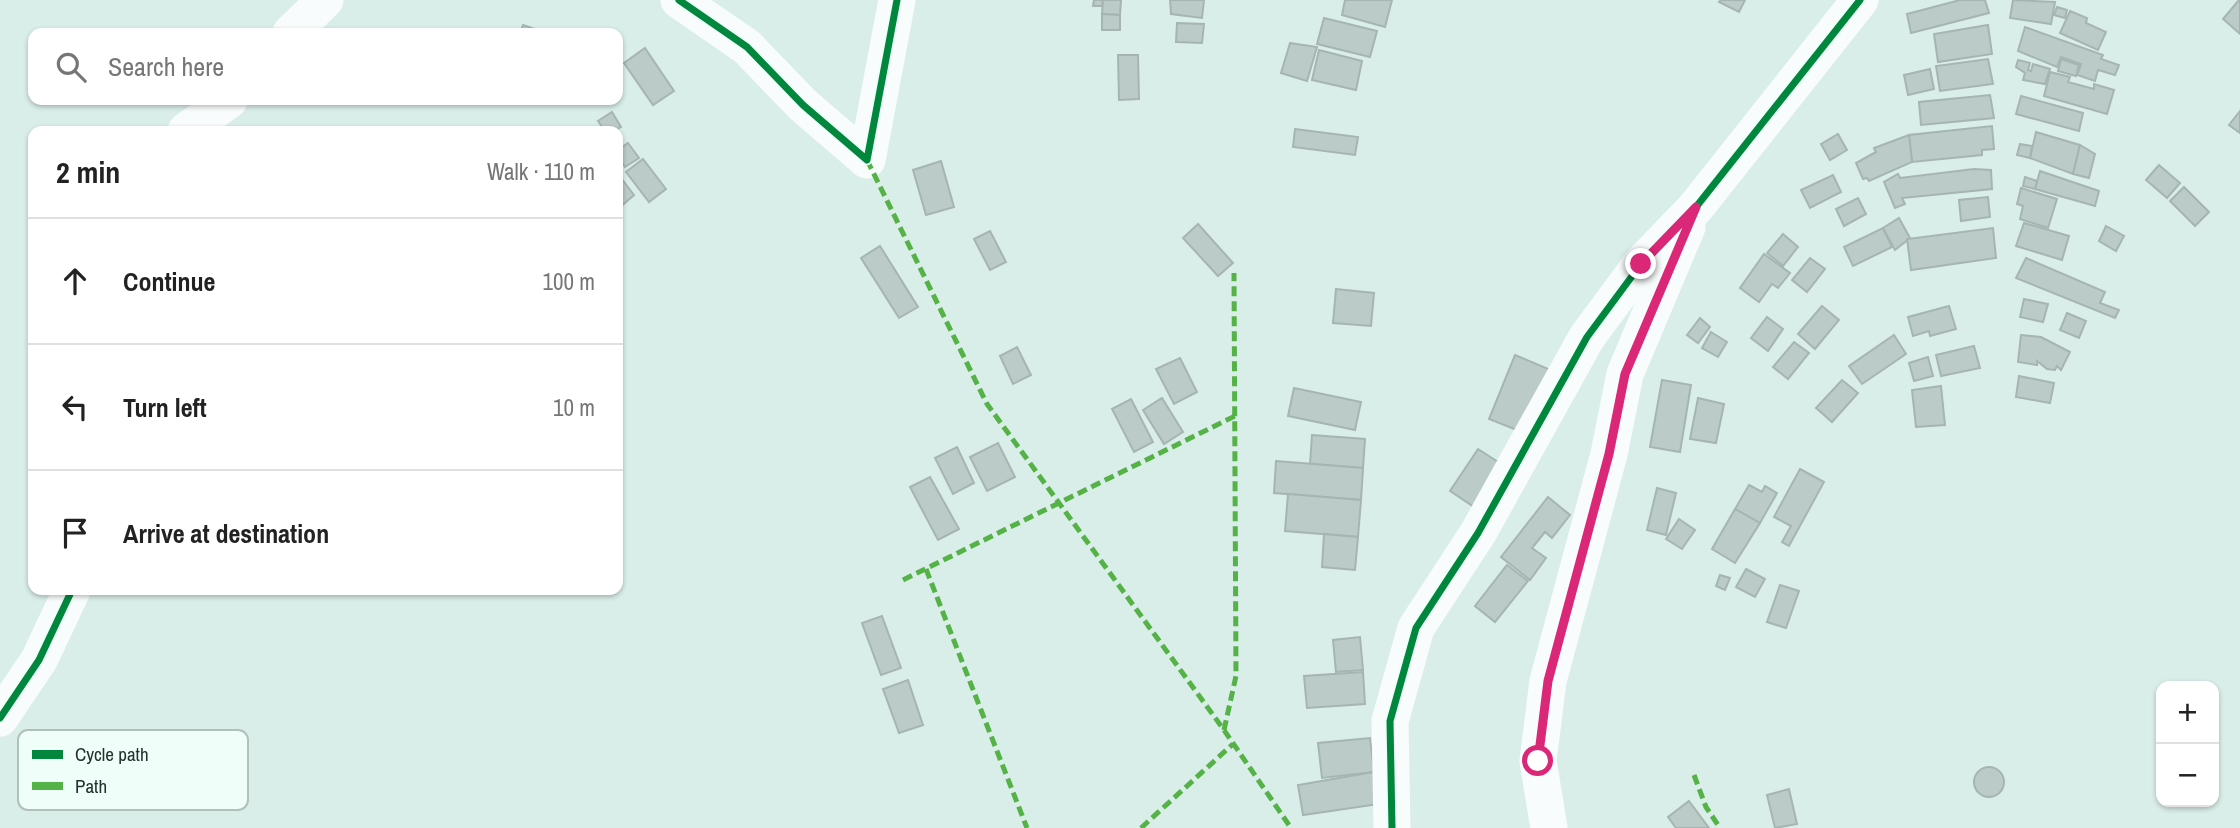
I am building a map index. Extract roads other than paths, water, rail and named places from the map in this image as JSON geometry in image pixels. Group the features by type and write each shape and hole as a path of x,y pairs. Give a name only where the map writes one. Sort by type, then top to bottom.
{"street":[{"path":"295,28 325,0"},
{"path":"679,0 747,47 803,105 867,160 897,0"},
{"path":"1392,828 1390,721 1416,628 1478,533 1587,337 1641,264 1696,207 1860,0"},
{"path":"193,126 222,105"},
{"path":"1549,828 1538,761 1548,681 1609,454 1625,374 1696,207"},
{"path":"0,718 39,660 70,595"}]}
